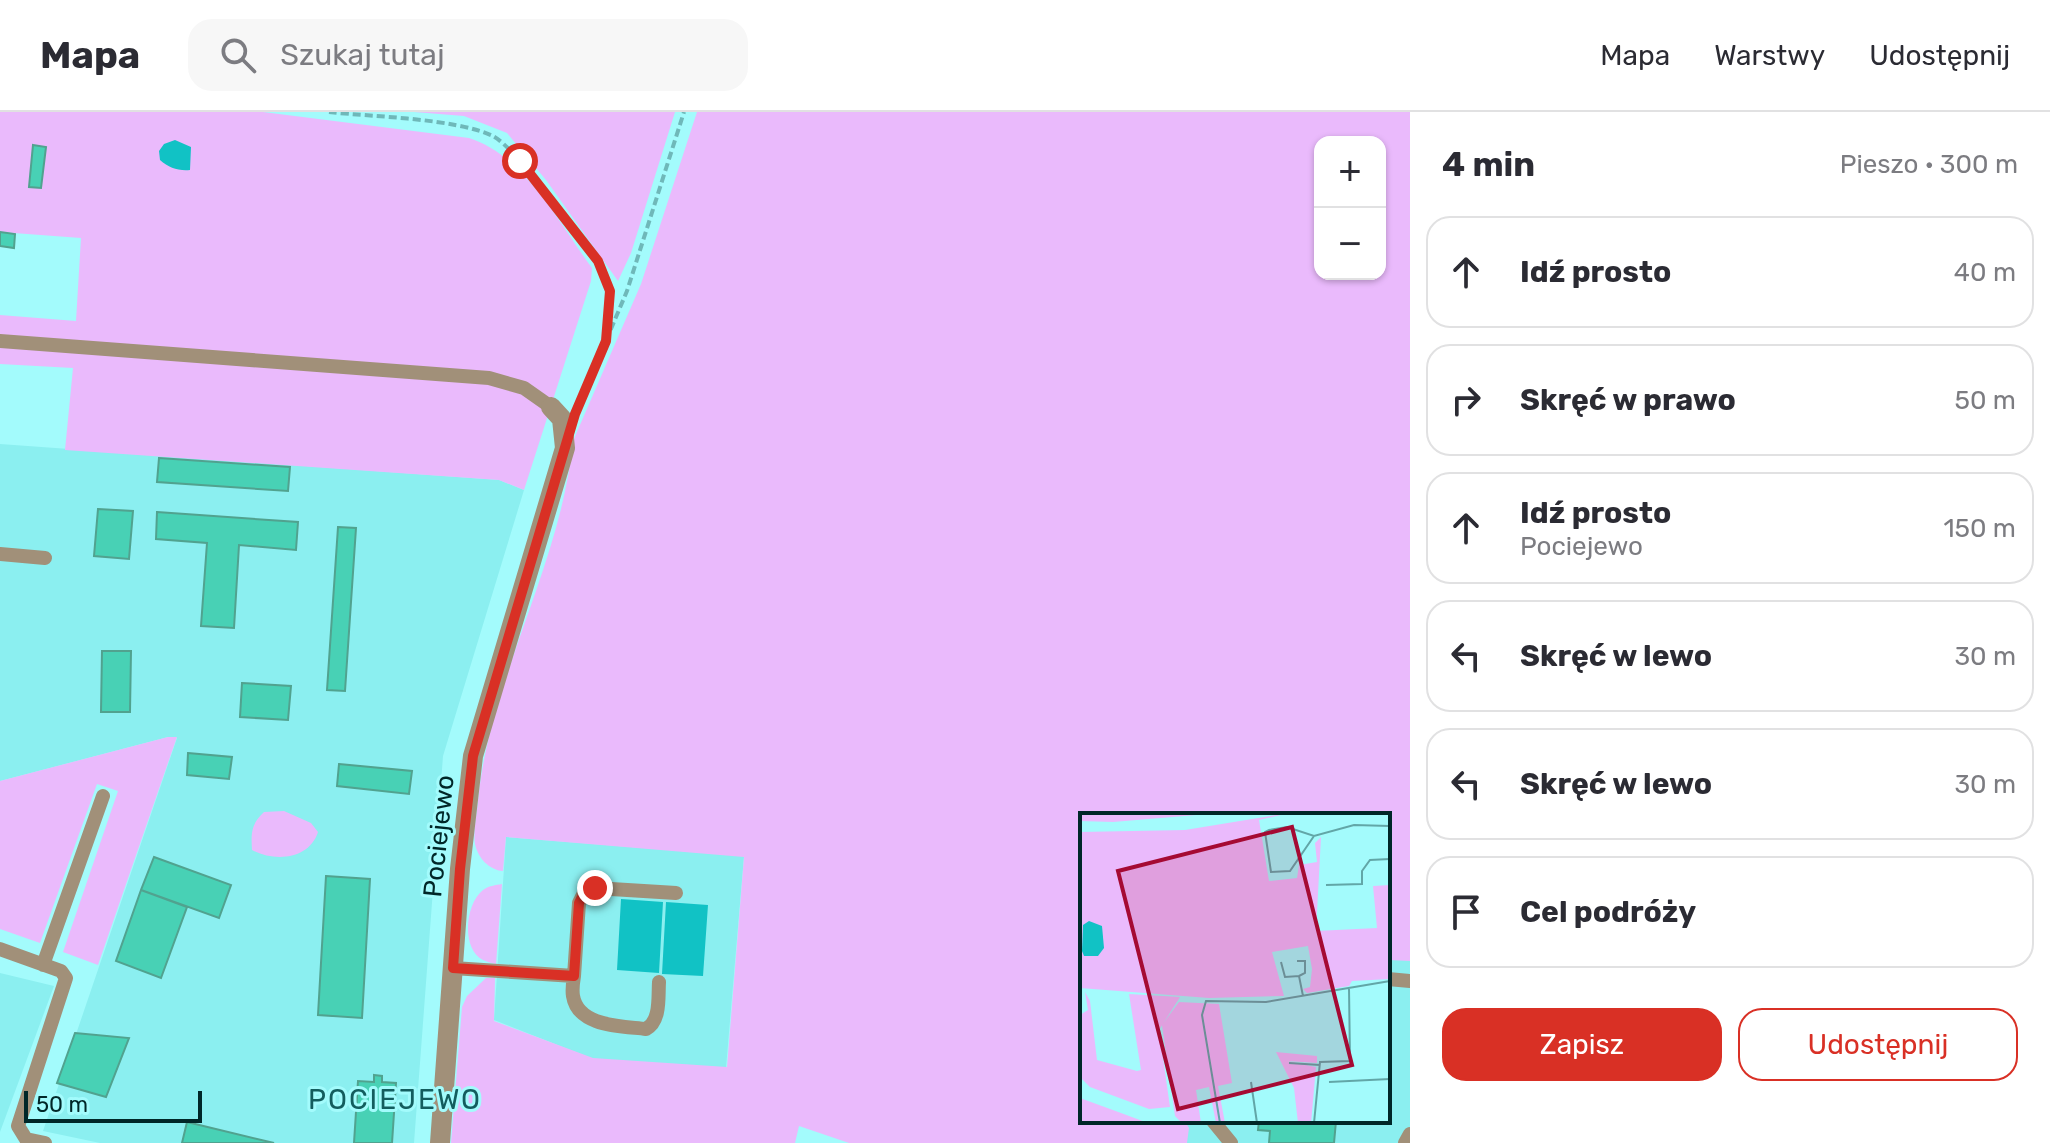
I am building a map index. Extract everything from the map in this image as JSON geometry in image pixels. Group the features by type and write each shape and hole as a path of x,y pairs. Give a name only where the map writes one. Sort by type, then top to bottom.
{"street":[{"path":"551,407 562,419 565,448"},
{"name":"Pociejewo","path":"440,1143 460,869 473,756 565,448"}],"lane":[{"path":"0,341 489,378 524,388 551,407"},
{"path":"0,554 45,558"},
{"path":"43,965 103,796"},
{"path":"659,982 656,1019 646,1029 603,1024 579,1011 573,996 579,903 585,891 595,888 676,893"},
{"path":"0,949 61,971 66,978 18,1126 26,1139 45,1143"},
{"path":"453,968 574,976"},
{"path":"1390,979 1410,981"},
{"path":"1215,1123 1231,1143"},
{"path":"1405,1143 1410,1134"}],"path":[{"path":"329,112 468,127 496,137 520,161 598,261 610,291 606,341"},
{"path":"565,448 575,414 627,291 684,112"}],"shaded area":[{"path":"0,112 263,112 469,138 507,159 539,192 592,268 591,281 524,490 499,480 65,450 73,368 0,364 0,315 76,321 81,238 0,232"},
{"path":"414,112 675,112 631,253 618,281 546,180 507,133 464,116"},
{"path":"697,112 1410,112 1410,961 1390,960 1390,813 1080,813 1080,1123 1186,1123 1189,1128 1187,1143 849,1143 799,1126 795,1143 451,1143 462,1007 467,996 486,978 495,978 494,1021 593,1058 727,1067 744,857 506,837 503,871 485,862 475,844 475,822 485,755 496,710 541,577 566,487 573,441 641,284"},
{"path":"175,140 191,147 190,170 174,168 160,160 159,151 164,144"},
{"path":"0,444 499,480 524,490 443,756 414,1143 100,1143 43,1131 177,738 168,737 0,781"},
{"path":"177,737 98,965 63,952 118,791 97,784 40,943 0,929 0,781"},
{"path":"284,811 311,823 318,832 313,841 307,848 290,856 270,856 252,850 253,829 260,816 264,812"},
{"path":"506,837 744,856 726,1068 593,1059 494,1020"},
{"path":"502,884 496,964 476,954 471,946 468,926 472,905 477,897 483,890"},
{"path":"621,899 663,902 659,973 617,970"},
{"path":"666,902 708,905 703,976 662,974"},
{"path":"1390,942 1410,944 1410,1143 1099,1143 1101,1123 1390,1123"},
{"path":"0,973 54,986 0,1132"}],"building":[{"path":"33,145 46,147 41,188 29,187"},
{"path":"0,232 15,234 14,248 0,246"},
{"path":"159,458 290,467 288,491 157,482"},
{"path":"98,509 133,511 129,559 94,556"},
{"path":"157,512 298,522 296,550 239,545 234,628 201,626 207,543 156,539"},
{"path":"338,527 356,528 345,691 327,690"},
{"path":"102,651 131,651 130,712 101,712"},
{"path":"242,683 291,686 288,720 240,717"},
{"path":"188,753 232,757 229,779 187,775"},
{"path":"339,764 412,771 409,794 337,786"},
{"path":"154,857 231,885 219,918 141,890"},
{"path":"326,876 370,879 362,1018 318,1015"},
{"path":"141,890 187,907 161,978 116,961"},
{"path":"75,1033 129,1038 106,1097 57,1083"},
{"path":"374,1075 382,1076 382,1082 396,1083 392,1143 354,1143 358,1081 374,1082"},
{"path":"187,1122 274,1143 182,1143"},
{"path":"1259,1123 1336,1123 1334,1143 1269,1143 1270,1131 1258,1130"}],"district":[{"name":"POCIEJEWO","path":"395,1099"}],"route":[{"path":"520,161 598,261 610,291 606,341 575,414 473,756 453,968 574,976 579,903 585,891 595,888"}]}
